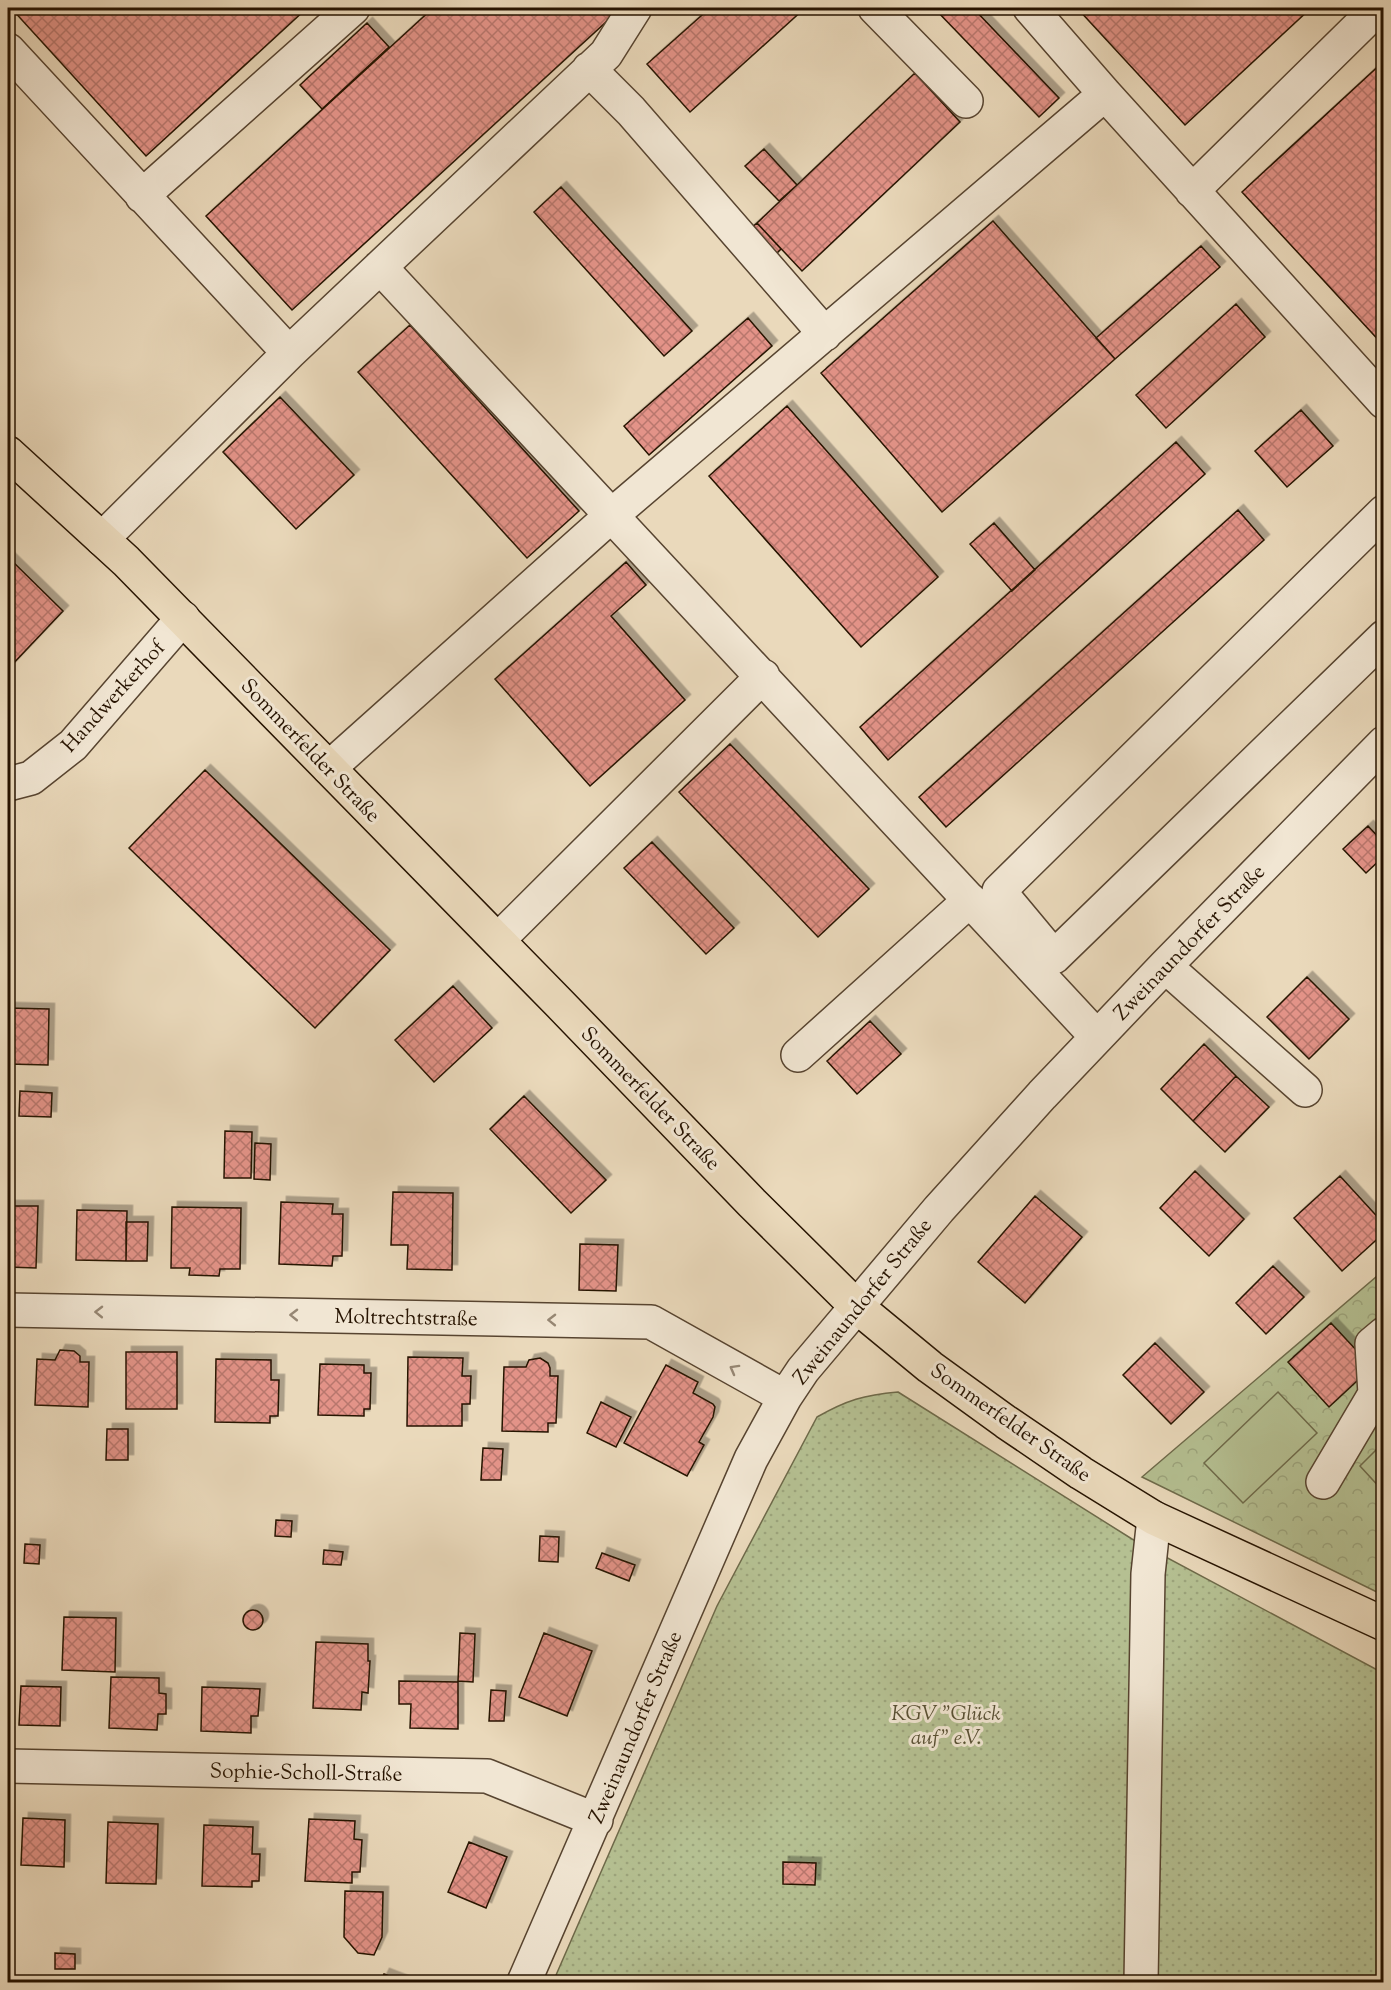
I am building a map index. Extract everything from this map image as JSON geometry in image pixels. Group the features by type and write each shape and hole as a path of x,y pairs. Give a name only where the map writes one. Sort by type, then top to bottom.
{"main road":[{"name":"Sommerfelder Straße","path":"8,453 126,561 183,618 758,1209 856,1306 930,1366 1006,1422 1081,1473 1154,1518 1383,1624"}],"street":[{"path":"142,196 352,8"},
{"path":"102,539 289,353 606,54 635,8"},
{"path":"875,8 966,101"},
{"path":"1030,8 1383,402"},
{"path":"1192,191 1378,8"},
{"path":"8,50 289,353"},
{"path":"589,69 631,111 825,334"},
{"path":"329,768 612,515 1105,94"},
{"path":"380,267 1097,1037"},
{"path":"1383,512 999,891 1053,957 1383,637"},
{"name":"Handwerkerhof","path":"8,784 31,778 73,745 183,618"},
{"path":"498,940 762,676"},
{"name":"Zweinaundorfer Straße","path":"524,1983 751,1459 785,1397 803,1370 939,1209 1097,1037 1383,743"},
{"path":"798,1055 970,900"},
{"path":"1165,966 1305,1090"},
{"name":"Moltrechtstraße","path":"8,1310 651,1322 785,1397"},
{"path":"1323,1482 1375,1394 1372,1344 1383,1334"},
{"path":"1141,1983 1148,1574 1154,1518"},
{"name":"Sophie-Scholl-Straße","path":"8,1767 488,1776 596,1820"}],"green space":[{"path":"1383,1271 1383,1595 1142,1477"},
{"name":"KGV \"Glück auf\" e.V.","path":"898,1392 1132,1539 1383,1673 1383,1982 553,1982 717,1606 817,1417 856,1399"},
{"path":"1278,1392 1317,1433 1243,1503 1204,1463"},
{"path":"1383,1443 1383,1491 1360,1466"}],"building":[{"path":"11,8 307,8 146,156"},
{"path":"433,8 614,8 618,11 292,310 206,216"},
{"path":"710,8 805,8 690,112 647,64"},
{"path":"934,8 973,8 1059,98 1039,117"},
{"path":"1077,8 1311,8 1185,125"},
{"path":"367,23 389,47 322,109 300,85"},
{"path":"1384,61 1384,346 1242,192"},
{"path":"915,73 960,122 802,271 757,223"},
{"path":"764,149 797,185 779,201 745,166"},
{"path":"561,187 692,331 664,356 534,212"},
{"path":"993,221 1115,359 942,512 821,373"},
{"path":"757,223 781,249 768,262 743,235"},
{"path":"1201,246 1220,267 1115,359 1096,338"},
{"path":"1236,304 1265,337 1166,428 1136,395"},
{"path":"748,318 772,346 649,455 624,426"},
{"path":"410,325 579,511 527,558 358,372"},
{"path":"280,397 354,475 296,529 223,452"},
{"path":"787,406 938,577 861,647 709,476"},
{"path":"1301,410 1333,446 1287,487 1255,451"},
{"path":"1176,442 1205,474 888,760 860,727"},
{"path":"1238,510 1264,540 946,827 919,797"},
{"path":"994,523 1035,570 1012,591 970,544"},
{"path":"8,557 63,611 8,669"},
{"path":"626,562 646,585 611,616 685,700 590,786 495,679"},
{"path":"730,744 869,889 818,937 679,792"},
{"path":"205,770 390,950 315,1028 129,848"},
{"path":"1368,826 1384,843 1384,856 1366,873 1343,849"},
{"path":"652,842 734,928 706,954 624,868"},
{"path":"1307,977 1349,1019 1309,1059 1267,1017"},
{"path":"453,986 492,1028 434,1082 395,1040"},
{"path":"8,1008 49,1009 48,1065 8,1064"},
{"path":"870,1021 901,1054 857,1094 827,1061"},
{"path":"1204,1044 1236,1076 1193,1121 1161,1089"},
{"path":"1236,1076 1269,1107 1225,1152 1193,1121"},
{"path":"20,1091 52,1093 51,1117 19,1116"},
{"path":"524,1096 606,1180 571,1213 490,1129"},
{"path":"225,1131 252,1132 251,1178 224,1178"},
{"path":"255,1143 271,1144 270,1180 254,1179"},
{"path":"1195,1171 1244,1219 1209,1256 1160,1208"},
{"path":"1340,1176 1384,1224 1384,1233 1342,1271 1294,1218"},
{"path":"393,1192 453,1193 452,1270 407,1269 408,1245 391,1245"},
{"path":"1035,1196 1082,1237 1025,1303 978,1262"},
{"path":"281,1202 333,1204 332,1214 343,1214 342,1256 333,1256 332,1266 279,1264"},
{"path":"8,1206 38,1206 36,1268 8,1267"},
{"path":"172,1207 241,1208 240,1269 220,1269 219,1276 189,1275 190,1268 171,1268"},
{"path":"77,1210 127,1211 126,1261 76,1260"},
{"path":"126,1222 148,1222 147,1261 126,1261"},
{"path":"580,1244 618,1245 616,1291 579,1290"},
{"path":"1273,1266 1304,1297 1266,1334 1236,1303"},
{"path":"1331,1323 1372,1367 1329,1407 1288,1362"},
{"path":"1155,1343 1204,1392 1171,1424 1123,1375"},
{"path":"60,1350 74,1351 80,1356 80,1362 89,1362 88,1407 35,1405 37,1359 55,1360"},
{"path":"126,1352 177,1352 177,1409 126,1409"},
{"path":"408,1357 463,1358 462,1376 471,1376 470,1404 462,1404 462,1426 407,1426"},
{"path":"540,1358 548,1363 550,1376 558,1376 556,1423 548,1423 548,1432 502,1431 504,1367 526,1367 529,1360"},
{"path":"216,1359 271,1360 271,1380 279,1380 278,1416 270,1416 270,1423 215,1422"},
{"path":"320,1364 364,1365 364,1373 371,1373 370,1409 364,1409 364,1416 318,1415"},
{"path":"666,1365 698,1382 693,1393 715,1407 713,1417 699,1442 704,1445 687,1476 624,1443"},
{"path":"601,1402 631,1417 616,1447 587,1433"},
{"path":"107,1429 128,1429 128,1460 106,1460"},
{"path":"483,1448 503,1449 501,1480 481,1480"},
{"path":"276,1520 292,1521 291,1537 275,1536"},
{"path":"540,1536 559,1537 558,1562 539,1561"},
{"path":"25,1544 40,1545 39,1564 24,1563"},
{"path":"324,1550 343,1552 341,1565 323,1564"},
{"path":"602,1553 635,1565 629,1581 596,1568"},
{"path":"249,1610 257,1610 263,1616 263,1624 257,1630 249,1630 243,1624 243,1616"},
{"path":"64,1617 116,1618 115,1672 62,1670"},
{"path":"460,1633 475,1634 473,1682 458,1681"},
{"path":"544,1633 592,1651 567,1716 519,1697"},
{"path":"316,1642 368,1644 368,1661 370,1661 368,1693 362,1692 361,1710 313,1708"},
{"path":"111,1677 159,1678 159,1693 166,1694 166,1714 158,1714 157,1730 109,1728"},
{"path":"399,1681 458,1682 458,1729 410,1728 411,1704 399,1704"},
{"path":"21,1686 61,1687 60,1726 19,1725"},
{"path":"202,1687 260,1689 258,1716 251,1716 251,1733 201,1731"},
{"path":"491,1690 506,1691 504,1721 489,1721"},
{"path":"23,1818 65,1820 64,1867 21,1865"},
{"path":"309,1819 355,1821 354,1839 362,1840 360,1872 352,1872 352,1883 305,1881"},
{"path":"108,1822 158,1824 156,1884 106,1883"},
{"path":"204,1825 253,1827 252,1854 260,1854 259,1881 252,1881 252,1887 202,1886"},
{"path":"469,1842 507,1857 486,1908 448,1892"},
{"path":"783,1862 816,1863 815,1885 783,1884"},
{"path":"345,1891 383,1892 382,1937 374,1955 358,1953 344,1937"},
{"path":"55,1953 75,1954 75,1969 55,1969"},
{"path":"384,1974 405,1982 380,1982"}]}
